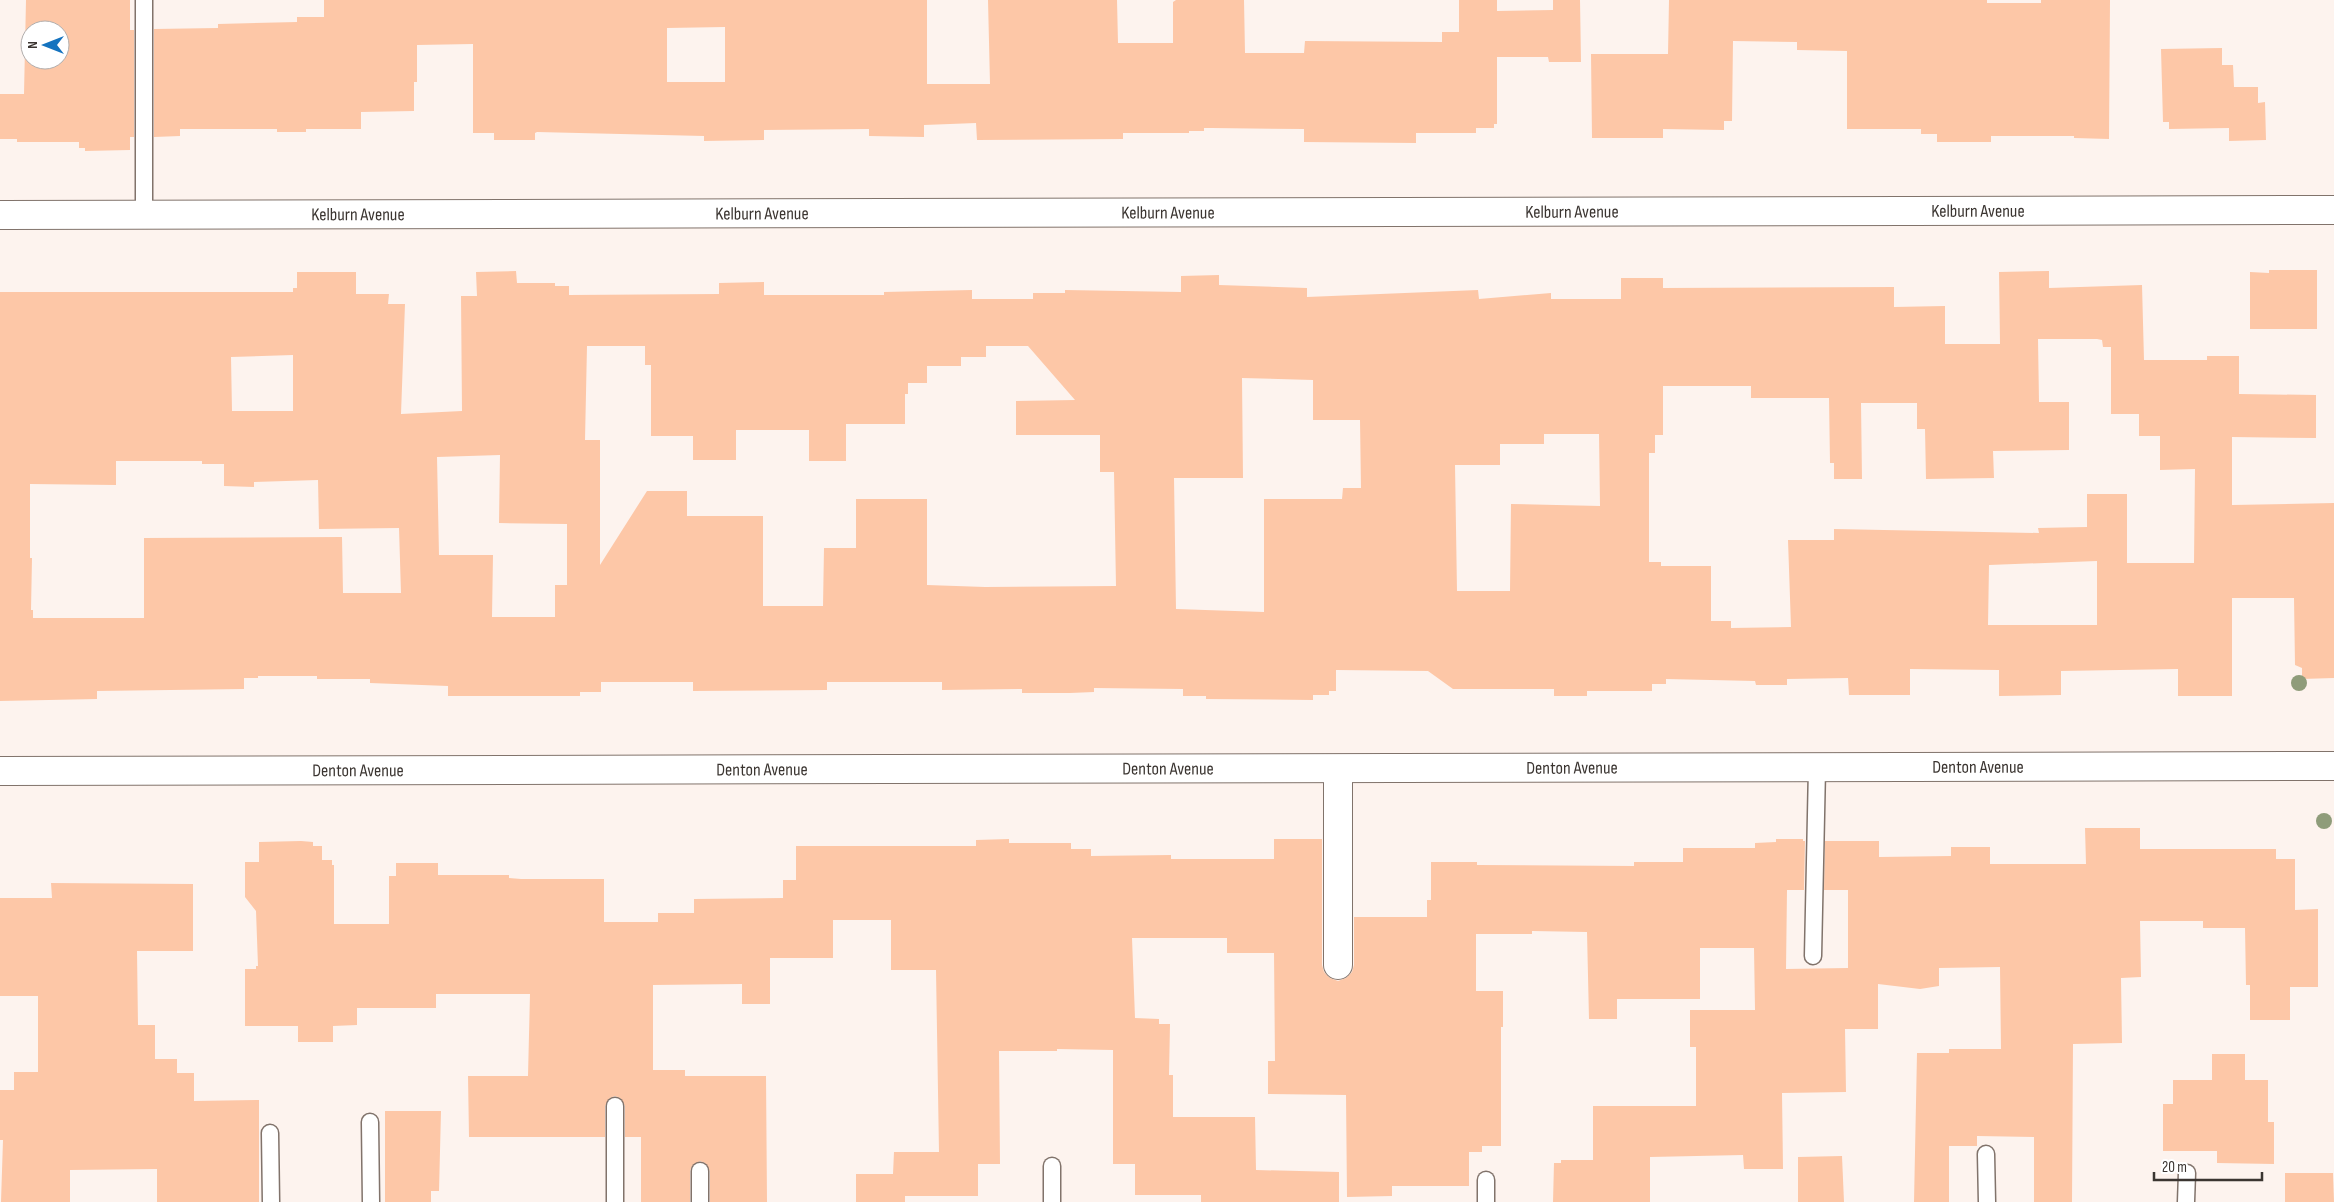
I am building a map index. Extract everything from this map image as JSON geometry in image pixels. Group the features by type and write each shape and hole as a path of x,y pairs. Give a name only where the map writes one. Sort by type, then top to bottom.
{"street":[{"name":"Kelburn Avenue","path":"0,215 2334,210"},
{"name":"Denton Avenue","path":"0,771 2334,766"},
{"path":"1338,768 1338,965"}],"lane":[{"path":"144,0 144,215"},
{"path":"1813,956 1817,768"},
{"path":"615,1106 615,1202"},
{"path":"370,1122 371,1202"},
{"path":"270,1133 271,1202"},
{"path":"1986,1154 1986,1202"},
{"path":"1052,1166 1052,1202"},
{"path":"700,1171 700,1202"},
{"path":"2186,1202 2187,1173"},
{"path":"1486,1180 1486,1202"}],"building":[{"path":"26,0 130,0 130,30 134,30 134,137 130,137 130,150 85,151 85,148 79,148 79,142 17,142 17,139 0,139 0,94 24,94 25,70 70,70 70,20 26,20"},
{"path":"324,0 927,0 927,84 990,84 988,0 1117,0 1118,43 1173,43 1173,2 1176,0 1244,0 1245,53 1304,53 1305,41 1442,42 1442,32 1459,32 1459,0 1497,0 1497,11 1553,10 1553,0 1580,0 1581,62 1549,62 1548,57 1497,57 1497,124 1494,124 1494,128 1476,128 1476,133 1416,133 1416,143 1304,142 1304,129 1212,128 1204,128 1204,131 1189,131 1189,133 1123,133 1123,139 977,140 976,123 924,125 924,137 869,136 869,129 764,130 764,140 704,141 704,136 537,132 535,133 535,140 494,140 494,133 473,133 473,44 417,45 417,82 414,82 414,111 361,112 361,129 306,129 306,132 277,132 277,129 180,129 180,136 154,137 154,29 218,28 218,24 297,22 297,17 324,17","holes":["725,27 725,82 667,82 667,28"]},
{"path":"1669,0 1987,0 1987,3 2041,3 2041,0 2110,0 2109,139 2074,138 2074,136 1991,136 1991,142 1937,142 1937,134 1921,134 1921,129 1847,129 1847,51 1797,50 1797,42 1733,41 1732,121 1724,121 1724,130 1663,129 1663,138 1592,138 1591,54 1668,54"},
{"path":"2222,48 2222,65 2233,65 2234,87 2258,87 2258,103 2265,102 2266,140 2229,141 2229,128 2169,129 2169,122 2163,122 2161,49"},
{"path":"2269,270 2317,270 2317,329 2250,329 2250,272 2269,273"},
{"path":"516,271 517,283 555,283 555,286 569,286 569,295 719,294 719,283 764,282 764,295 884,295 884,292 972,290 972,299 1033,299 1033,293 1065,293 1065,290 1181,292 1181,276 1219,275 1219,285 1307,288 1307,297 1478,290 1479,299 1551,293 1551,299 1621,299 1621,278 1663,278 1663,288 1894,287 1894,307 1945,306 1945,344 2000,344 1999,272 2049,271 2049,288 2142,285 2144,360 2207,360 2207,356 2239,356 2239,394 2316,395 2316,438 2232,437 2232,505 2334,503 2334,678 2302,679 2302,668 2295,665 2294,598 2232,598 2232,696 2178,696 2178,669 2061,671 2061,695 1999,696 1999,670 1910,669 1910,695 1849,695 1848,678 1787,679 1787,685 1756,685 1755,681 1666,679 1666,684 1652,684 1652,691 1587,691 1587,696 1554,696 1554,689 1453,689 1428,671 1336,670 1336,691 1329,691 1329,695 1313,695 1313,700 1206,699 1206,696 1183,696 1183,689 1094,688 1094,692 1070,693 1022,693 1022,689 942,690 942,682 827,682 827,690 693,691 693,682 601,682 601,692 580,692 580,696 448,696 448,686 370,683 370,679 317,679 317,676 258,676 258,678 244,678 244,689 97,691 97,699 0,701 0,292 293,292 293,288 297,288 297,272 356,272 356,294 389,294 388,304 405,304 401,414 462,411 461,296 477,296 476,272","holes":["2038,339 2102,340 2103,347 2111,347 2111,414 2139,414 2139,436 2160,436 2160,470 2195,469 2194,563 2127,563 2127,494 2087,494 2087,527 2038,528 2039,533 1834,529 1834,540 1788,540 1791,627 1731,628 1731,621 1711,621 1711,566 1661,566 1661,562 1649,562 1649,453 1655,453 1655,435 1663,435 1663,386 1751,386 1751,398 1829,398 1830,463 1834,463 1834,479 1862,479 1861,403 1917,403 1917,429 1925,429 1926,479 1994,478 1993,451 2069,450 2069,402 2039,402","587,346 645,346 645,365 651,365 651,436 693,436 693,460 736,460 736,430 809,430 809,461 846,461 846,424 905,424 905,394 908,394 908,383 927,383 927,366 961,366 961,357 986,357 986,346 1028,346 1075,400 1016,401 1016,435 1100,435 1100,472 1114,472 1116,586 985,587 927,585 927,499 856,499 856,548 824,548 823,606 763,606 763,516 687,516 687,491 647,491 600,565 600,440 585,440","293,355 293,411 232,411 231,357","1242,378 1313,380 1313,420 1360,420 1361,488 1343,488 1342,499 1264,499 1264,612 1176,609 1174,478 1243,478","1544,434 1599,434 1600,506 1511,504 1510,591 1457,591 1455,465 1500,465 1500,444 1544,444","500,455 499,523 567,524 567,585 555,585 555,617 492,617 493,555 439,555 437,457","116,461 202,461 202,464 224,464 224,486 254,487 254,482 318,480 319,529 399,528 401,593 343,593 342,537 144,538 144,618 33,618 33,610 31,610 30,484 116,485","2097,561 2097,625 1988,625 1989,565"]},
{"path":"2085,828 2140,828 2140,849 2276,849 2276,859 2295,859 2295,910 2318,909 2318,987 2290,987 2290,1020 2250,1020 2250,985 2246,985 2245,928 2203,928 2203,921 2140,921 2141,977 2121,978 2122,1043 2073,1044 2072,1202 2034,1202 2034,1137 1977,1136 1977,1146 1949,1146 1949,1202 1914,1202 1917,1053 1949,1053 1949,1049 2001,1049 2000,967 1939,968 1939,986 1920,989 1878,984 1878,1029 1845,1029 1846,1092 1782,1093 1783,1169 1744,1169 1743,1155 1650,1157 1650,1202 1553,1202 1554,1163 1561,1163 1561,1160 1593,1160 1593,1106 1696,1106 1696,1047 1690,1047 1690,1010 1755,1010 1754,948 1700,948 1700,999 1617,999 1617,1019 1589,1019 1587,932 1532,931 1532,934 1476,934 1476,991 1503,991 1503,1027 1501,1027 1501,1146 1482,1146 1482,1152 1469,1152 1469,1186 1392,1186 1392,1196 1347,1197 1346,1095 1268,1094 1268,1061 1275,1061 1274,953 1227,953 1227,938 1132,938 1135,1018 1159,1019 1159,1024 1170,1024 1169,1075 1173,1075 1173,1117 1255,1117 1256,1170 1339,1172 1339,1202 1201,1202 1201,1195 1135,1195 1135,1164 1113,1164 1113,1050 1057,1049 1057,1051 999,1051 1000,1164 978,1164 978,1196 905,1196 905,1202 856,1202 856,1174 893,1174 894,1152 939,1152 936,970 891,970 891,920 833,920 833,958 770,958 770,1004 742,1004 742,984 653,985 653,1070 685,1070 685,1076 766,1076 767,1202 710,1202 710,1171 705,1163 700,1161 692,1166 690,1171 690,1202 641,1202 641,1137 625,1137 625,1106 620,1098 615,1096 610,1098 605,1106 605,1137 469,1137 468,1076 528,1076 530,994 436,994 436,1008 357,1008 357,1025 333,1026 333,1042 298,1042 298,1026 245,1026 245,969 256,969 256,966 258,966 256,911 245,897 245,862 259,862 259,842 301,841 313,842 313,846 322,846 322,860 332,860 332,865 334,865 334,924 389,924 389,876 396,876 396,863 438,863 438,875 509,875 509,878 521,879 604,879 604,922 658,922 658,913 694,913 694,899 783,898 783,880 796,880 796,846 976,846 976,840 1009,839 1009,843 1071,843 1071,849 1091,849 1091,856 1171,855 1171,859 1274,859 1274,839 1322,839 1322,965 1324,972 1330,978 1338,981 1346,978 1352,972 1354,965 1354,917 1427,917 1427,900 1431,900 1431,862 1477,862 1477,865 1634,866 1634,862 1683,862 1683,848 1755,848 1755,843 1776,842 1776,839 1803,839 1805,841 1804,890 1787,890 1786,969 1848,968 1848,890 1824,890 1825,841 1879,841 1879,857 1951,856 1951,847 1990,847 1990,864 2086,864"},
{"path":"51,883 193,884 193,951 137,951 138,1025 155,1025 155,1059 177,1059 177,1073 194,1073 194,1101 259,1100 259,1202 157,1202 157,1169 70,1170 70,1202 1,1202 3,1140 0,1140 0,1090 14,1090 14,1072 38,1072 38,996 0,996 0,898 52,898"},
{"path":"2212,1054 2245,1054 2245,1080 2268,1080 2268,1122 2274,1122 2274,1164 2217,1163 2217,1151 2163,1151 2163,1104 2173,1104 2173,1080 2212,1080"},
{"path":"385,1111 441,1111 439,1191 431,1191 431,1202 385,1202"},
{"path":"1842,1156 1844,1202 1798,1202 1798,1157"},
{"path":"2285,1173 2333,1173 2334,1202 2285,1202"}]}
